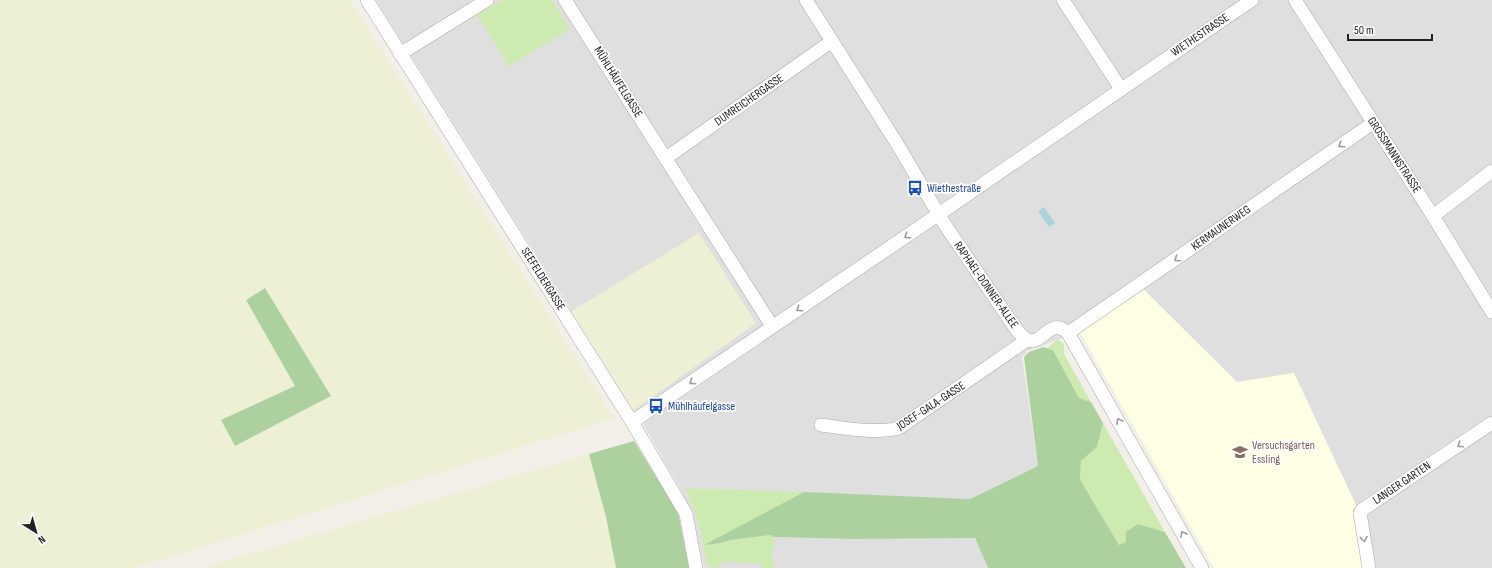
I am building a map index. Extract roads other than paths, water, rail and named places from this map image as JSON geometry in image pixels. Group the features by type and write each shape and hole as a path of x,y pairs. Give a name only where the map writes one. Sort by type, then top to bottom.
{"street":[{"name":"SEEFELDERGASSE","path":"367,0 632,422 686,514 696,568"},
{"path":"400,54 487,0"},
{"name":"MÜHLHÄUFELGASSE","path":"565,0 772,326"},
{"name":"RAPHAEL-DONNER-ALLEE","path":"806,0 896,142 940,214 945,225 1016,329 1027,340 1033,340 1056,327 1063,328 1068,333"},
{"path":"1063,0 1121,89"},
{"name":"WIETHESTRASSE","path":"632,422 772,326 940,214 1252,0"},
{"name":"GROSSMANNSTRASSE","path":"1295,0 1433,216 1492,312"},
{"name":"DUMREICHERGASSE","path":"666,158 832,41"},
{"name":"KERMAUNERWEG","path":"1068,333 1374,123"},
{"path":"1433,216 1492,170"},
{"path":"1068,333 1202,568"},
{"name":"JOSEF-GALA-GASSE","path":"821,425 885,430 899,428 1027,340"},
{"name":"LANGER GARTEN","path":"1369,568 1360,513 1362,510 1492,423"}],"water":[{"path":"1044,207 1055,223 1049,227 1038,211"}],"place":[{"name":"Wiethestraße","path":"915,188"},
{"name":"Mühlhäufelgasse","path":"656,406"},
{"name":"Versuchsgarten Essling","path":"1240,452"}]}
